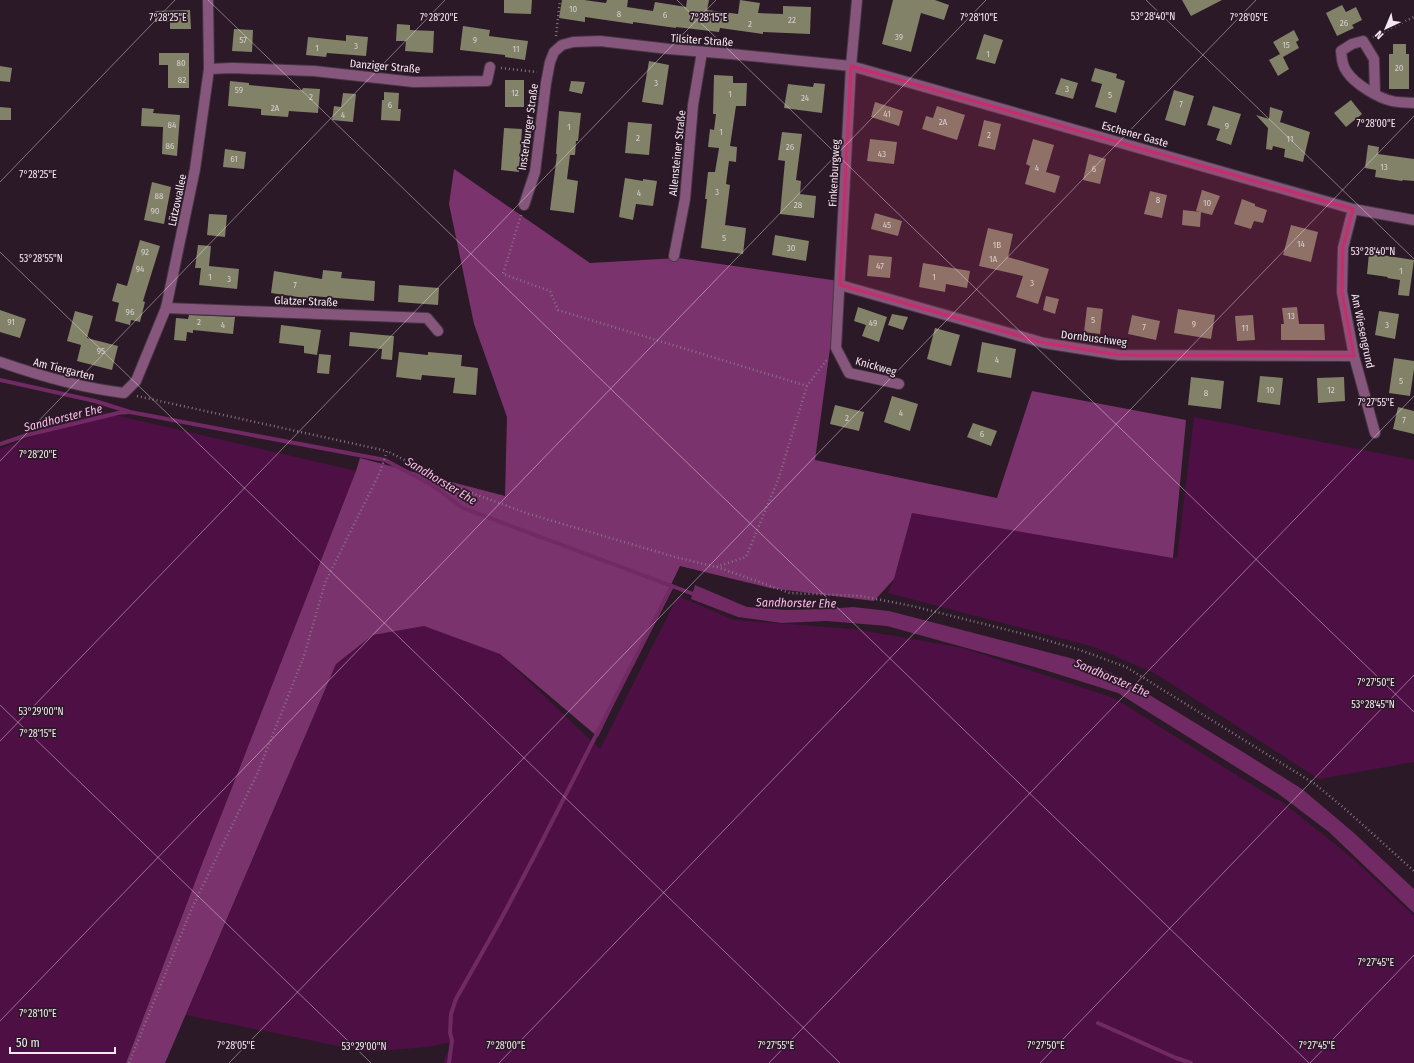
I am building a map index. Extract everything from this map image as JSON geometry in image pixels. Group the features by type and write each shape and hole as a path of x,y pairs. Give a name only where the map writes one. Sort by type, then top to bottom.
{"street":[{"name":"Lützowallee","path":"124,393 136,381 166,308 195,169 209,69 208,0"},
{"name":"Finkenburgweg","path":"836,348 851,66 858,0"},
{"name":"Tilsiter Straße","path":"554,52 562,45 573,42 600,41 851,66"},
{"path":"1375,94 1374,59 1363,41 1352,44 1341,51 1342,63 1347,72 1360,85 1375,94 1392,101 1414,103"},
{"name":"Insterburger Straße","path":"524,205 535,172 547,73 554,52"},
{"name":"Allensteiner Straße","path":"674,256 685,199 694,105 702,52"},
{"name":"Eschener Gaste","path":"851,66 1353,209 1414,220"},
{"name":"Danziger Straße","path":"209,69 232,68 314,71 414,82 487,81 490,67"},
{"name":"Am Wiesengrund","path":"1353,209 1343,248 1342,292 1354,356 1375,433"},
{"name":"Dornbuschweg","path":"840,285 1044,343 1119,354 1354,356"},
{"name":"Glatzer Straße","path":"166,308 427,318 438,331"},
{"name":"Knickweg","path":"836,348 849,373 899,384"},
{"name":"Am Tiergarten","path":"0,362 39,375 101,390 124,393"}],"path":[{"path":"554,52 560,0"},
{"path":"1363,41 1414,17"},
{"path":"490,67 547,73"},
{"path":"524,205 503,274 550,291 558,310 807,386"},
{"path":"716,567 746,557 778,480 807,386 836,348"},
{"path":"124,393 386,452 461,489 529,514 716,567 790,593 861,596 912,606 1080,650 1126,667 1315,784 1344,808 1414,872"},
{"path":"129,1063 192,908 258,772 304,656 325,583 380,472 386,452"}],"highlighted area":[{"path":"851,66 1353,209 1343,248 1342,292 1354,356 1119,355 1044,343 840,285"}],"shaded area":[{"path":"454,169 590,263 678,258 839,281 815,460 997,498 1032,391 1186,420 1173,558 912,513 894,579 874,601 770,588 680,566 598,737 500,654 424,626 373,635 336,664 165,1063 126,1063 360,458 505,496 507,417 474,324 449,204"},
{"path":"98,411 356,471 202,864 126,1063 0,1063 0,449"},
{"path":"1194,417 1414,460 1414,762 1319,779 1156,674 1094,647 888,593 894,579 912,513 1177,558"},
{"path":"678,596 734,620 854,629 963,648 1114,698 1273,798 1281,801 1351,857 1414,916 1414,1063 443,1063 452,1042 427,1047 368,1052 186,1015 336,664 373,635 424,626 500,654 600,749"}],"water":[{"path":"695,585 747,607 786,610 853,607 889,611 1070,658 1120,677 1302,789 1354,833 1414,889 1414,913 1329,832 1276,792 1118,693 1035,667 887,626 827,621 782,623 738,617 691,599"}],"building":[{"path":"504,0 532,0 531,14 504,13"},
{"path":"562,0 584,0 606,3 607,0 628,0 627,7 653,11 655,2 686,7 687,0 709,0 707,10 738,14 740,0 760,3 758,13 783,14 783,6 811,7 810,34 763,32 763,34 720,28 719,32 633,22 633,24 585,17 585,22 559,18"},
{"path":"893,0 935,0 949,5 944,20 921,13 911,52 882,44"},
{"path":"1182,0 1222,0 1191,16"},
{"path":"1342,5 1346,12 1356,7 1362,20 1352,25 1354,28 1337,36 1326,13"},
{"path":"190,10 191,29 170,29 170,22 155,22 155,11"},
{"path":"397,24 410,25 410,30 434,31 433,53 405,51 406,41 396,41"},
{"path":"463,26 490,30 489,36 528,41 525,60 505,57 505,55 460,50"},
{"path":"234,29 253,30 252,52 232,51"},
{"path":"1294,30 1299,40 1296,42 1299,48 1283,57 1289,69 1278,76 1269,60 1280,54 1273,42"},
{"path":"984,34 1003,40 995,64 976,59"},
{"path":"346,35 368,37 366,56 327,53 326,57 306,55 308,37 346,41"},
{"path":"1393,44 1406,44 1406,54 1409,54 1409,89 1389,89 1389,54 1393,54"},
{"path":"159,53 189,53 189,88 168,88 168,65 159,65"},
{"path":"649,61 669,65 663,105 642,102"},
{"path":"0,66 12,68 10,82 0,81"},
{"path":"1095,68 1117,74 1116,78 1125,81 1116,113 1095,107 1102,84 1091,81"},
{"path":"714,75 733,76 733,83 747,83 746,106 736,106 730,146 737,147 736,162 729,161 726,184 730,185 725,225 746,228 743,254 701,248 707,199 705,199 708,172 715,172 719,148 708,147 710,129 714,130 716,114 713,114"},
{"path":"1061,78 1078,83 1073,99 1055,94"},
{"path":"505,80 524,80 524,107 505,107"},
{"path":"230,81 249,83 249,85 302,90 303,88 320,89 318,113 289,111 288,117 261,115 261,109 228,106"},
{"path":"571,81 585,82 582,94 569,91"},
{"path":"814,83 825,84 822,113 784,108 788,84 813,87"},
{"path":"1174,90 1194,96 1185,126 1165,120"},
{"path":"384,92 399,93 398,109 401,109 400,121 381,120"},
{"path":"343,93 356,94 353,122 332,120 334,106 341,107"},
{"path":"1351,100 1362,114 1346,127 1334,113"},
{"path":"875,102 903,111 899,126 871,117"},
{"path":"937,106 965,115 957,140 922,129 926,116 933,118"},
{"path":"1213,106 1241,114 1231,145 1216,140 1220,129 1207,125"},
{"path":"0,107 11,108 11,120 0,120"},
{"path":"1270,107 1283,111 1280,122 1310,132 1303,162 1284,157 1285,149 1273,146 1272,150 1266,149 1268,128 1256,115 1269,119"},
{"path":"142,108 154,109 153,113 180,115 177,156 162,154 163,127 141,126"},
{"path":"559,111 581,113 578,141 576,141 575,155 570,155 567,179 578,181 574,213 550,210 557,154"},
{"path":"984,120 1001,124 995,150 978,146"},
{"path":"628,122 652,124 649,155 625,153"},
{"path":"504,128 522,129 519,172 501,170"},
{"path":"782,132 802,134 796,180 801,181 800,194 816,196 814,218 780,214 785,161 778,160"},
{"path":"870,139 897,142 894,164 867,161"},
{"path":"1033,139 1054,145 1046,172 1060,176 1055,193 1025,184 1030,166 1026,164"},
{"path":"1368,145 1379,147 1378,154 1414,159 1414,181 1402,181 1375,177 1376,170 1365,168"},
{"path":"225,149 246,152 244,169 223,167"},
{"path":"1089,154 1106,159 1100,184 1083,180"},
{"path":"625,178 643,181 643,179 657,181 653,206 636,204 633,220 619,217"},
{"path":"152,182 171,187 164,224 144,220"},
{"path":"1202,190 1220,196 1212,215 1196,211"},
{"path":"1150,191 1167,195 1162,218 1144,214"},
{"path":"1242,199 1267,210 1263,223 1254,221 1251,229 1234,224"},
{"path":"1183,210 1201,212 1200,227 1182,225"},
{"path":"875,213 902,221 898,236 871,229"},
{"path":"209,214 227,215 225,237 207,235"},
{"path":"1291,225 1318,232 1311,262 1283,255"},
{"path":"988,228 1013,234 1008,257 1049,269 1038,304 1016,297 1023,276 979,266"},
{"path":"775,235 809,241 806,261 772,255"},
{"path":"140,240 160,246 143,301 145,302 140,322 131,320 130,325 115,321 119,303 112,301 117,283 127,286"},
{"path":"198,245 211,246 209,266 239,269 237,289 199,285 201,268 195,268"},
{"path":"1369,253 1414,260 1409,296 1398,295 1400,280 1367,274"},
{"path":"869,255 892,257 890,278 867,276"},
{"path":"923,263 970,271 967,288 946,284 945,292 919,287"},
{"path":"323,270 342,272 341,278 375,281 374,301 312,296 312,299 271,293 274,271 322,279"},
{"path":"399,285 439,288 438,305 398,302"},
{"path":"1046,296 1059,299 1055,314 1043,310"},
{"path":"858,307 887,317 879,342 862,336 866,325 854,321"},
{"path":"1087,307 1103,309 1100,334 1084,332"},
{"path":"1297,307 1299,324 1324,324 1325,340 1281,340 1281,324 1284,324 1282,308"},
{"path":"1178,309 1215,315 1211,339 1174,333"},
{"path":"0,310 26,319 20,338 0,332"},
{"path":"75,311 93,316 87,338 118,346 112,370 77,361 81,345 67,341"},
{"path":"1379,311 1399,314 1395,339 1375,335"},
{"path":"892,314 908,317 903,330 888,325"},
{"path":"189,315 235,317 233,334 193,330 193,333 187,332 186,341 174,340 176,318 188,319"},
{"path":"1132,315 1160,321 1156,340 1128,334"},
{"path":"1253,315 1255,340 1237,341 1235,316"},
{"path":"281,325 321,330 317,355 304,353 304,346 279,343"},
{"path":"935,328 960,335 951,366 927,359"},
{"path":"350,332 394,336 392,360 381,359 382,349 349,346"},
{"path":"982,342 1016,349 1011,378 977,372"},
{"path":"399,352 428,355 428,352 462,355 461,366 478,368 476,395 453,393 455,378 422,375 421,380 396,377"},
{"path":"319,354 331,355 329,374 317,373"},
{"path":"1394,358 1414,361 1410,396 1389,393"},
{"path":"1260,376 1283,378 1280,405 1257,402"},
{"path":"1191,377 1224,381 1221,409 1188,405"},
{"path":"1344,377 1345,401 1318,403 1317,378"},
{"path":"892,396 918,404 910,431 884,422"},
{"path":"835,405 864,412 859,431 830,424"},
{"path":"1398,407 1414,411 1414,434 1393,429"},
{"path":"973,423 997,431 991,446 967,437"}],"waterway":[{"name":"Sandhorster Ehe","path":"0,380 95,401 130,412 385,460 430,484 463,508 696,595"},
{"name":"Sandhorster Ehe","path":"0,444 27,435 118,413 128,412"},
{"path":"449,1063 452,1040 450,1033 451,1014 456,999 536,853 672,586"},
{"path":"1098,1023 1176,1058 1191,1063"}]}
